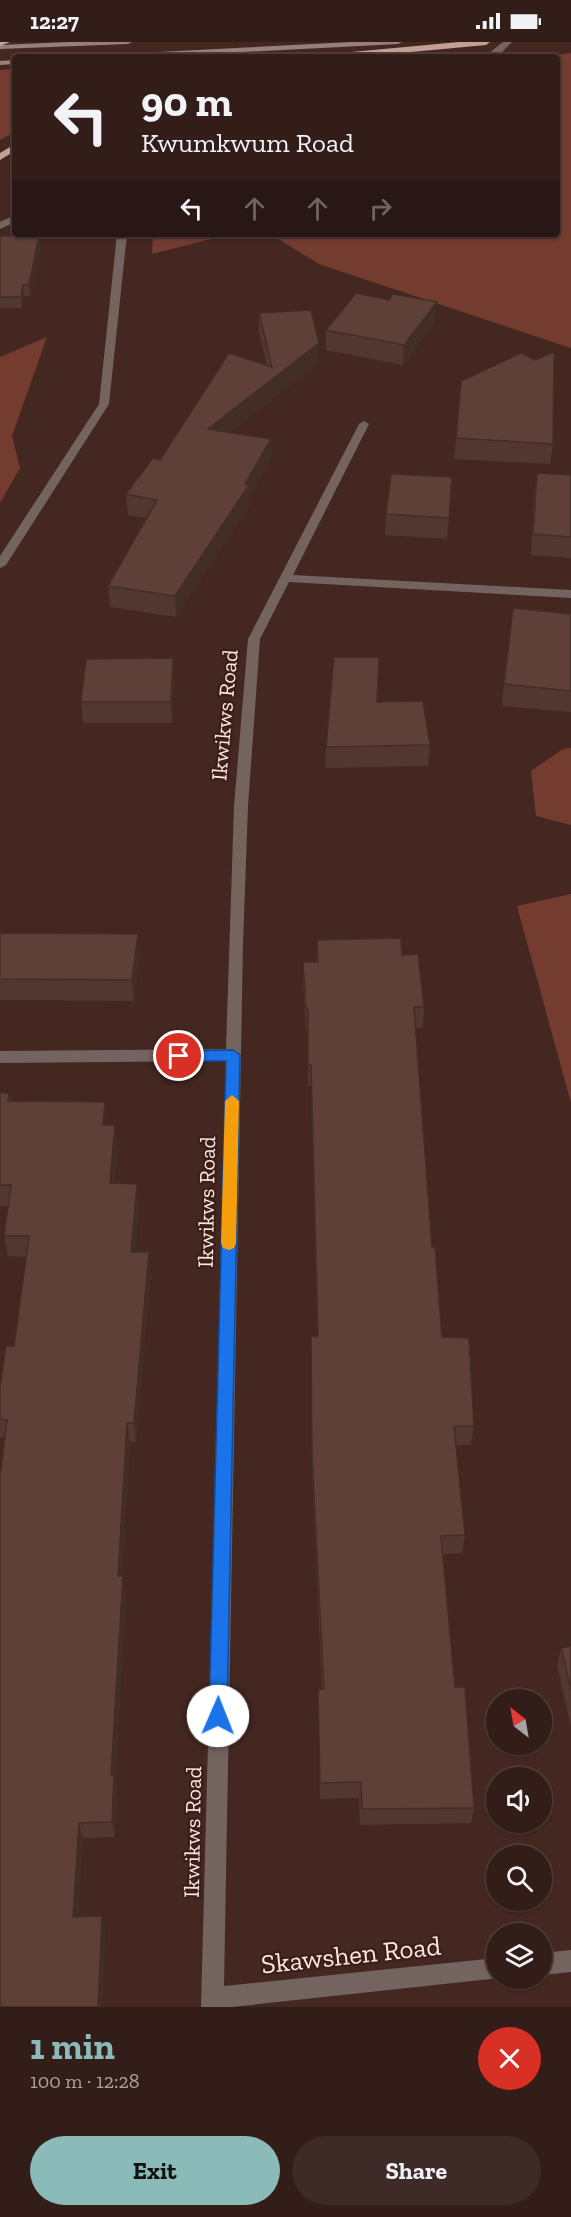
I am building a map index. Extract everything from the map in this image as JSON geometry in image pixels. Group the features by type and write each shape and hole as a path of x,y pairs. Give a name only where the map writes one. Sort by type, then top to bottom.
{"highway":[{"path":"0,45 6,42"},
{"path":"361,54 486,42"}],"main road":[{"path":"0,45 128,42"},
{"path":"160,54 398,42"}],"street":[{"path":"496,54 508,42"},
{"path":"0,565 104,404 122,237"},
{"name":"Ikwikws Road","path":"212,2003 233,1055 241,806 254,639 364,424"},
{"path":"285,578 571,594"},
{"path":"0,1057 233,1055"},
{"path":"552,1963 571,1961"},
{"name":"Skawshen Road","path":"212,2003 486,1970"}],"shaded area":[{"path":"571,53 571,348 319,264 275,237 560,237 560,55"},
{"path":"12,69 12,134 0,140 0,70"},
{"path":"153,237 219,237 152,254"},
{"path":"47,337 12,436 20,468 0,503 0,357"},
{"path":"571,748 571,825 536,816 531,771 563,749"},
{"path":"571,894 571,1103 517,906"}],"building":[{"path":"0,236 39,237 29,285 23,285 21,297 0,297"},
{"path":"356,293 389,300 393,294 437,302 404,345 326,330"},
{"path":"311,310 319,343 208,429 271,439 245,484 249,485 175,596 108,586 157,500 126,494 153,458 160,460 229,353 272,367 259,313"},
{"path":"554,352 553,444 456,438 461,381 521,353 535,360"},
{"path":"537,473 571,475 571,537 533,534"},
{"path":"391,474 452,477 449,518 386,514"},
{"path":"513,608 571,614 571,691 504,684"},
{"path":"334,657 379,657 377,702 423,701 430,745 326,747"},
{"path":"173,658 171,702 81,702 86,659"},
{"path":"0,933 138,934 132,980 0,979"},
{"path":"401,938 402,955 418,954 424,1007 414,1007 432,1247 435,1247 442,1337 469,1338 474,1426 454,1426 465,1535 441,1536 455,1687 465,1687 474,1808 362,1809 361,1782 320,1783 318,1689 324,1689 312,1456 311,1336 318,1337 311,1065 308,1065 308,1009 306,1009 303,962 318,962 317,940"},
{"path":"0,1093 9,1093 8,1101 105,1102 103,1125 115,1125 110,1183 137,1184 131,1252 149,1252 134,1423 127,1423 118,1576 123,1576 111,1775 114,1775 112,1822 79,1823 73,1917 102,1916 98,2007 0,2007 0,1476 7,1420 0,1419 0,1387 6,1346 14,1346 29,1236 4,1236 11,1185 0,1185"},
{"path":"571,1646 571,1689 561,1648"}],"slow traffic":[{"path":"229,1243 232,1101"}],"route":[{"path":"179,1056 233,1055 218,1716"}]}
